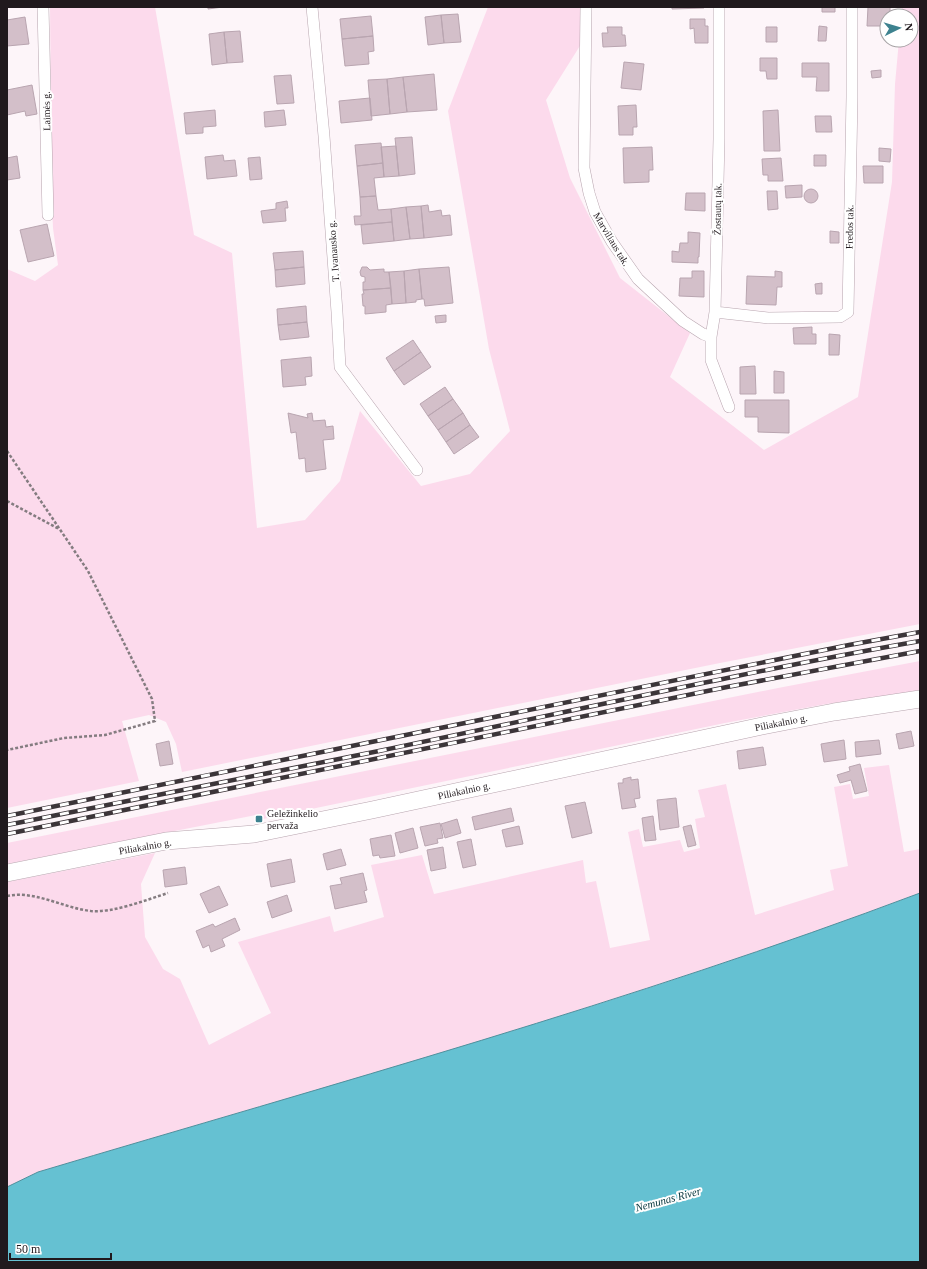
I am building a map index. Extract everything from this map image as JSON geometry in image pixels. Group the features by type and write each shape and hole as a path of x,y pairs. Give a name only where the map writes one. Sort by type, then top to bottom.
{"main road":[{"name":"Piliakalnio g.","path":"7,873 166,841 254,834 762,726 834,712 920,699"}],"street":[{"name":"Laimės g.","path":"43,7 48,215"},
{"name":"T. Ivanausko g.","path":"312,7 337,312 340,367 417,470"},
{"name":"Marviliaus tak.","path":"586,7 584,168 589,193 595,212 612,242 638,280 683,321 703,334 711,337"},
{"name":"Žostautų tak.","path":"719,7 719,139 715,312 711,337 711,360 729,407"},
{"name":"Fredos tak.","path":"715,312 768,318 840,317 848,312 852,7"}],"path":[{"path":"7,451 88,570 152,699 156,721 105,735 64,738 7,750"},
{"path":"7,501 60,530"},
{"path":"7,896 36,896 72,907 92,911 112,909 168,893"}],"shaded area":[{"path":"50,7 155,7 194,235 232,253 257,528 305,520 340,481 360,411 421,486 470,474 510,431 489,349 448,111 488,7 582,7 583,41 546,100 570,178 620,278 690,333 670,377 764,450 858,397 892,182 895,84 898,48 919,48 919,8 902,7 920,7 920,624 182,772 176,744 166,722 149,715 122,721 139,781 7,808 7,269 35,281 58,265 53,228"},
{"path":"920,661 920,691 826,704 725,723 263,819 261,814 7,864 7,843 778,688"},
{"path":"889,765 904,852 920,849 920,893 811,933 592,1006 371,1074 38,1172 7,1187 7,882 155,853 141,884 145,937 163,969 180,979 209,1045 271,1013 238,942 330,916 334,932 384,917 371,865 422,855 434,894 583,860 586,883 596,881 610,948 650,940 628,832 639,829 643,847 680,840 684,852 700,848 695,819 705,817 698,790 726,784 755,915 834,890 830,870 848,866 834,787 850,784 853,799 869,796 864,768"}],"water":[{"name":"Nemunas River","path":"920,893 920,1262 7,1262 7,1187 38,1172 371,1074 592,1006 811,933"}],"building":[{"path":"208,7 223,7 208,9"},
{"path":"672,7 704,7 704,8 672,9"},
{"path":"822,7 835,7 835,12 822,12"},
{"path":"868,7 890,7 879,8 879,26 867,26"},
{"path":"458,14 461,42 444,43 441,15"},
{"path":"441,15 444,43 428,45 425,17"},
{"path":"371,16 373,36 342,39 340,19"},
{"path":"25,17 29,44 7,46 7,20"},
{"path":"690,19 705,19 705,26 708,26 708,43 695,43 694,28 690,29"},
{"path":"819,26 827,27 826,41 818,41"},
{"path":"607,27 622,27 622,35 625,35 626,46 603,47 602,33 608,33"},
{"path":"766,27 777,27 777,42 766,42"},
{"path":"240,31 243,62 227,63 224,32"},
{"path":"224,32 227,63 212,65 209,34"},
{"path":"373,36 374,51 368,52 369,64 345,66 342,39"},
{"path":"760,58 777,58 777,79 767,79 766,71 760,71"},
{"path":"624,62 644,64 641,90 621,88"},
{"path":"802,63 829,63 829,91 816,91 817,77 802,77"},
{"path":"881,70 881,77 872,78 871,71"},
{"path":"434,74 437,110 407,112 403,77"},
{"path":"291,75 294,103 277,104 274,76"},
{"path":"403,77 407,112 390,114 387,79"},
{"path":"387,79 390,114 371,116 368,80"},
{"path":"32,85 37,114 26,116 25,111 7,115 7,90"},
{"path":"370,98 372,120 341,123 339,101"},
{"path":"636,105 637,127 633,127 633,135 619,135 618,106"},
{"path":"215,110 216,126 203,127 203,133 186,134 184,113"},
{"path":"284,110 286,125 265,127 264,112"},
{"path":"778,110 780,151 764,151 763,111"},
{"path":"815,116 831,116 832,132 816,132"},
{"path":"412,137 415,174 399,176 395,138"},
{"path":"381,143 383,163 357,166 355,145"},
{"path":"396,146 399,176 384,177 381,147"},
{"path":"652,147 653,170 649,170 649,182 624,183 623,148"},
{"path":"879,148 891,149 890,162 879,161"},
{"path":"223,155 224,161 235,160 237,176 207,179 205,157"},
{"path":"814,155 826,155 826,166 814,166"},
{"path":"17,156 20,178 7,180 7,158"},
{"path":"260,157 262,179 250,180 248,158"},
{"path":"781,158 783,181 768,181 768,175 763,175 762,159"},
{"path":"383,163 384,177 374,178 376,196 360,197 357,166"},
{"path":"863,166 883,166 883,183 864,183"},
{"path":"802,185 802,197 786,198 785,186"},
{"path":"811,189 816,191 818,196 816,201 811,203 806,201 804,196 806,191"},
{"path":"767,191 777,191 778,209 768,210"},
{"path":"686,193 705,193 705,211 685,210"},
{"path":"376,196 378,210 391,209 392,222 355,225 354,216 361,216 360,197"},
{"path":"287,201 288,208 285,208 286,221 263,223 261,211 276,209 276,203"},
{"path":"428,205 429,212 441,210 442,216 450,215 452,235 424,238 421,206"},
{"path":"421,206 424,238 410,239 406,207"},
{"path":"406,207 410,239 394,241 391,209"},
{"path":"392,222 394,241 363,244 361,225"},
{"path":"47,224 54,256 28,262 20,230"},
{"path":"830,231 839,232 839,243 830,243"},
{"path":"688,232 700,233 698,263 672,262 672,251 679,252 680,243 688,243"},
{"path":"303,251 304,267 275,270 273,253"},
{"path":"304,267 305,284 276,287 275,270"},
{"path":"362,267 367,267 370,270 384,269 384,272 389,272 391,288 363,290 363,282 365,282 365,277 361,276 360,272"},
{"path":"449,267 453,303 425,306 424,299 422,299 419,269"},
{"path":"419,269 422,299 416,300 416,302 406,303 404,271"},
{"path":"404,271 406,303 392,304 389,272"},
{"path":"692,271 704,271 704,297 679,296 680,278 692,278"},
{"path":"775,271 782,272 782,287 777,287 776,305 746,304 747,276 775,277"},
{"path":"822,283 822,294 816,294 815,284"},
{"path":"391,288 392,304 386,305 386,312 365,314 362,294 364,294 363,290"},
{"path":"306,306 307,322 278,325 277,309"},
{"path":"446,315 446,322 436,323 435,316"},
{"path":"307,322 309,337 280,340 278,325"},
{"path":"812,327 812,334 816,334 816,344 794,344 793,328"},
{"path":"829,334 840,335 839,355 829,355"},
{"path":"413,340 421,352 394,371 386,358"},
{"path":"421,352 431,367 404,385 394,371"},
{"path":"311,357 312,376 305,377 306,385 283,387 281,360"},
{"path":"755,366 756,394 740,394 740,367"},
{"path":"774,371 784,372 784,393 774,393"},
{"path":"445,387 453,399 428,416 420,404"},
{"path":"453,399 463,413 438,430 428,416"},
{"path":"745,400 789,400 789,433 758,432 758,417 745,417"},
{"path":"288,413 308,418 307,414 312,413 313,421 325,420 326,427 333,426 334,439 323,440 326,469 306,472 305,458 299,459 296,432 291,433"},
{"path":"463,413 470,425 446,442 438,430"},
{"path":"470,425 479,437 454,454 446,442"},
{"path":"911,731 914,746 899,749 896,734"},
{"path":"844,740 846,759 824,762 821,744"},
{"path":"879,740 881,754 856,757 855,742"},
{"path":"169,741 173,764 160,766 156,744"},
{"path":"763,747 766,765 739,769 737,751"},
{"path":"860,764 867,791 855,794 851,780 840,783 837,775 850,771 849,767"},
{"path":"631,777 631,780 638,779 640,798 634,799 636,807 622,809 618,783 623,783 623,779"},
{"path":"676,798 679,827 660,830 657,800"},
{"path":"585,802 592,833 572,838 565,806"},
{"path":"511,808 514,821 475,830 472,817"},
{"path":"653,816 656,840 645,841 642,818"},
{"path":"457,819 461,833 445,838 441,824"},
{"path":"440,823 443,838 437,839 438,843 425,846 420,827"},
{"path":"691,825 696,845 688,847 683,827"},
{"path":"519,826 523,844 506,847 502,830"},
{"path":"413,828 418,848 400,853 395,833"},
{"path":"391,835 395,856 380,858 379,855 373,856 370,839"},
{"path":"471,839 476,865 463,868 457,842"},
{"path":"443,847 446,868 431,871 427,850"},
{"path":"341,849 346,865 327,870 323,854"},
{"path":"291,859 295,882 271,887 267,864"},
{"path":"185,867 187,884 165,887 163,870"},
{"path":"363,873 367,890 364,891 367,902 335,909 330,886 342,884 340,878"},
{"path":"219,886 228,905 209,913 200,894"},
{"path":"287,895 292,911 272,918 267,902"},
{"path":"235,918 240,930 222,939 225,946 211,952 209,945 203,948 196,931 213,924 215,927"}],"railway":[{"path":"7,816 849,645 920,632"},
{"path":"7,825 379,751 717,680 920,641"},
{"path":"7,834 727,687 920,651"}],"place":[{"name":"Geležinkelio pervaža","path":"259,819"}]}
